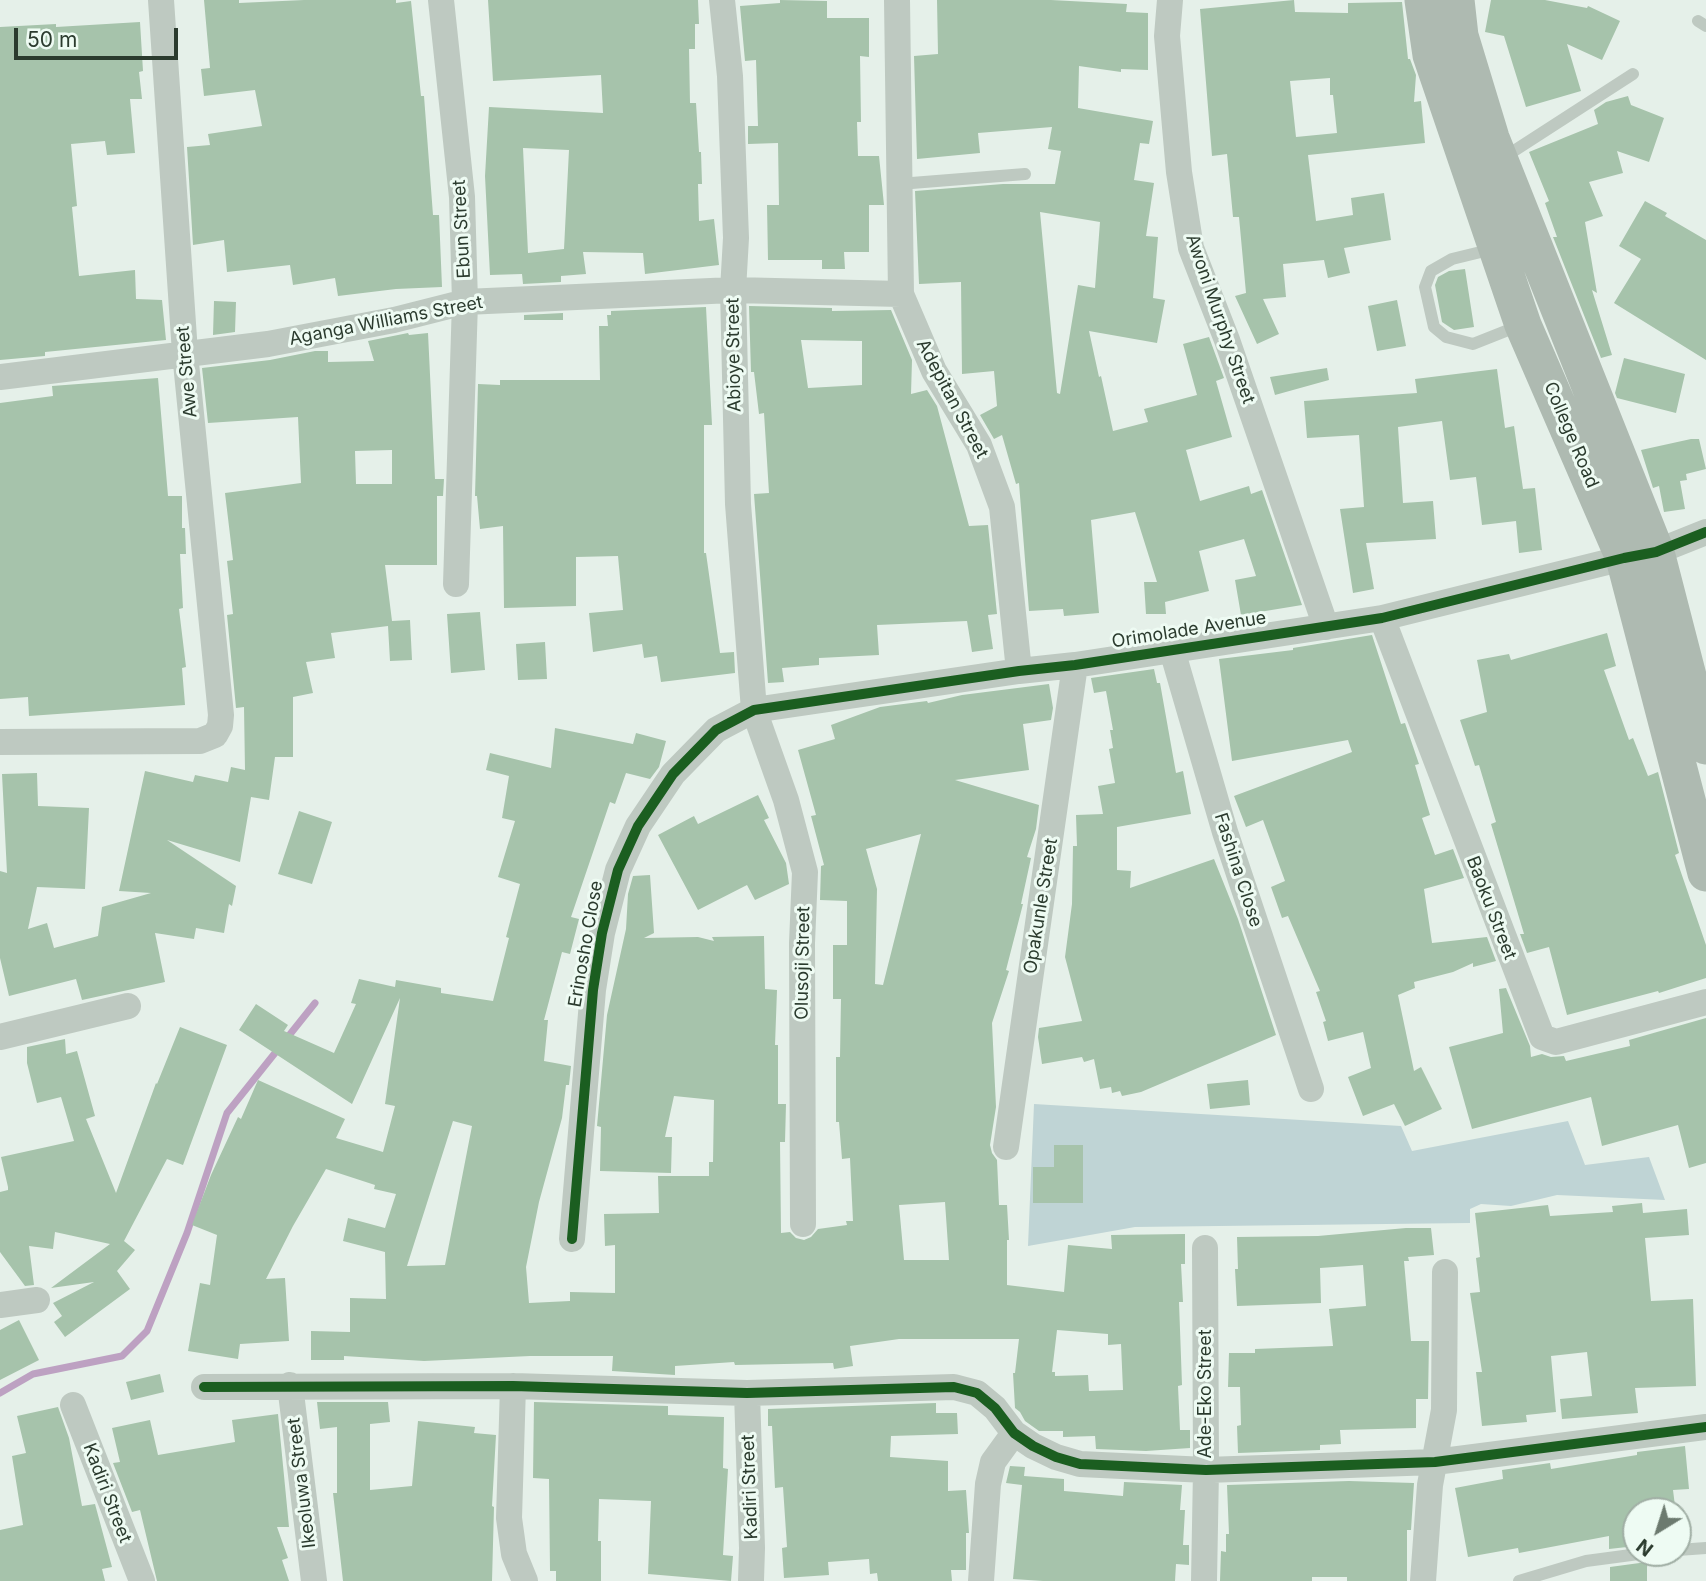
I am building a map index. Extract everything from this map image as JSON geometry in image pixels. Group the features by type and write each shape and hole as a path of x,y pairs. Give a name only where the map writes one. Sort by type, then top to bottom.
{"main road":[{"name":"College Road","path":"1423,0 1431,55 1523,325 1640,555 1706,873"},
{"name":"College Road","path":"1456,0 1460,36 1499,161 1706,746"}],"street":[{"name":"Awe Street","path":"0,742 208,739 215,735 220,726 185,353 162,0"},
{"name":"Ebun Street","path":"442,0 461,197 465,302 456,584"},
{"name":"Abioye Street","path":"722,0 730,90 736,238 733,290 738,504 754,710"},
{"name":"Adepitan Street","path":"897,0 901,294 934,371 979,445 1002,507 1019,671"},
{"name":"Awoni Murphy Street","path":"1170,0 1167,36 1180,172 1191,248 1227,340 1326,627"},
{"name":"Aganga Williams Street","path":"0,377 268,344 335,332 465,302 733,290 901,294"},
{"name":"Orimolade Avenue","path":"754,710 1076,665 1382,618 1640,555 1706,532"},
{"name":"Baoku Street","path":"1382,618 1537,1030 1542,1037 1550,1042 1563,1040 1706,1002"},
{"name":"Fashina Close","path":"1172,650 1225,832 1311,1088"},
{"name":"Opakunle Street","path":"1006,1147 1076,665"},
{"name":"Olusoji Street","path":"754,710 782,787 805,872 802,943 803,1224"},
{"name":"Erinosho Close","path":"572,1240 593,990 602,933 618,870 638,826 673,774 716,730 754,710"},
{"path":"0,1037 128,1006"},
{"name":"Ade-Eko Street","path":"1204,1581 1205,1248"},
{"path":"1423,1581 1430,1485 1444,1410 1445,1272"},
{"path":"0,1305 37,1300"},
{"name":"Ikeoluwa Street","path":"290,1385 314,1581"},
{"path":"204,1387 513,1386 747,1393 954,1387 977,1393 995,1408 1014,1433 1032,1446 1080,1464 1206,1471 1435,1462 1706,1427"},
{"path":"513,1386 509,1518 514,1555 524,1581"},
{"name":"Kadiri Street","path":"747,1393 751,1581"},
{"name":"Kadiri Street","path":"73,1405 142,1581"},
{"path":"981,1581 990,1473 993,1462 1014,1433"}],"lane":[{"path":"1499,161 1633,74"},
{"path":"899,184 1025,174"},
{"path":"1497,248 1452,259 1431,271 1425,287 1434,327 1446,337 1473,344 1523,325"},
{"path":"1519,1581 1586,1561 1622,1556"}],"shaded area":[{"path":"1034,1104 1401,1126 1412,1151 1568,1121 1585,1165 1649,1157 1665,1200 1557,1195 1511,1206 1481,1204 1470,1209 1470,1223 1135,1227 1028,1246"}],"building":[{"path":"204,0 239,0 239,3 304,0 396,0 396,3 411,1 421,96 424,96 433,215 439,215 442,287 338,296 335,278 293,285 290,265 227,272 224,240 193,245 187,147 210,145 208,134 262,126 255,90 204,96 201,69 210,68"},
{"path":"488,0 698,0 699,24 695,24 695,49 689,49 690,103 696,103 701,152 699,221 714,219 719,265 645,274 643,253 583,252 586,274 561,276 561,282 523,284 522,274 490,275 485,176 489,107 603,113 601,75 493,81","holes":["523,148 569,150 564,249 528,253"]},
{"path":"780,0 827,1 827,18 869,18 869,57 860,56 861,122 857,122 858,156 879,156 884,205 869,205 869,252 844,252 845,269 822,269 822,260 768,260 767,205 779,205 778,143 748,144 748,126 758,126 756,60 745,61 740,6 780,3"},
{"path":"937,0 1051,0 1127,4 1126,12 1148,13 1148,70 1121,69 1121,72 1079,66 1078,108 1153,121 1149,144 1140,143 1134,180 1154,183 1146,236 1158,237 1153,298 1165,300 1157,343 1089,331 1113,431 1148,422 1144,409 1197,395 1183,344 1209,337 1224,378 1216,381 1232,437 1186,450 1200,501 1249,486 1251,494 1262,490 1302,605 1241,615 1235,580 1256,576 1244,539 1199,551 1209,591 1165,602 1166,614 1146,614 1144,582 1157,582 1135,512 1091,520 1099,613 1064,616 1063,609 1029,611 1019,483 1016,484 1002,435 994,439 980,415 997,406 994,371 962,374 961,282 919,284 915,191 1003,184 1055,184 1061,151 1048,149 1052,127 978,133 980,153 917,159 914,56 938,54","holes":["1040,212 1100,222 1095,288 1078,285 1060,394 1057,393"]},
{"path":"1294,0 1295,12 1348,13 1348,3 1402,2 1408,59 1416,75 1414,102 1421,101 1425,143 1308,155 1316,221 1353,215 1351,198 1384,193 1391,240 1344,248 1350,273 1328,278 1324,260 1283,264 1286,297 1263,299 1279,334 1257,344 1235,296 1246,293 1239,217 1233,217 1227,154 1212,156 1200,9","holes":["1330,78 1330,95 1333,95 1337,133 1296,137 1290,81"]},
{"path":"1491,0 1545,0 1587,8 1588,6 1620,21 1602,60 1567,44 1581,91 1526,107 1504,36 1485,32"},
{"path":"140,22 143,71 139,72 142,99 130,99 135,153 107,155 105,141 71,144 77,206 72,207 79,276 135,270 136,299 162,300 166,340 45,352 45,356 0,360 0,27"},
{"path":"1628,96 1631,105 1664,118 1649,162 1617,151 1623,173 1589,182 1603,216 1585,222 1597,293 1592,290 1612,355 1601,358 1553,237 1557,237 1545,203 1549,201 1529,152 1598,124 1594,110 1606,102"},
{"path":"1645,201 1706,240 1706,360 1614,303 1641,259 1619,246"},
{"path":"1465,269 1474,327 1454,330 1442,322 1435,285 1438,277 1449,271"},
{"path":"1397,300 1406,346 1377,351 1368,306"},
{"path":"214,301 236,302 235,332 213,335"},
{"path":"749,306 832,308 832,311 891,310 912,360 911,394 927,390 937,406 969,526 988,525 997,614 988,615 993,649 972,652 967,621 877,625 879,655 819,658 819,665 782,668 784,682 768,683 754,494 769,493 764,413 759,414 754,372 751,372","holes":["801,340 862,341 862,385 808,388"]},
{"path":"706,307 712,425 704,425 704,553 720,653 734,652 735,673 661,682 657,656 644,658 642,644 593,652 589,613 623,610 618,556 576,557 576,606 504,608 503,526 480,529 475,496 478,384 500,385 500,380 600,380 599,326 608,326 607,315 611,315 611,311"},
{"path":"563,313 563,320 524,320 524,315"},
{"path":"408,333 428,333 435,479 444,479 443,496 437,496 437,565 385,565 392,621 410,620 412,660 390,661 388,626 331,633 335,658 306,662 313,693 293,697 293,757 275,757 269,800 251,797 240,862 167,840 236,886 232,906 229,904 224,933 196,928 194,939 155,933 165,982 82,1000 76,979 9,996 0,958 0,871 7,873 2,774 37,773 38,806 89,808 85,889 37,887 28,929 47,923 54,948 98,936 102,907 151,893 119,891 145,771 193,782 195,775 228,782 231,767 245,770 244,707 236,708 227,615 233,614 227,561 233,560 225,493 301,483 298,417 208,423 202,368 270,360 315,351 328,351 328,362 374,361 368,341","holes":["392,450 392,484 356,484 355,451"]},
{"path":"1624,358 1685,374 1676,413 1617,398 1615,393"},
{"path":"1327,368 1329,380 1275,395 1270,377"},
{"path":"1497,369 1505,428 1514,426 1523,489 1535,488 1542,550 1519,553 1516,521 1482,525 1476,477 1450,480 1442,421 1398,427 1403,503 1433,501 1436,539 1366,543 1374,589 1353,593 1340,509 1364,507 1359,435 1307,438 1304,401 1417,393 1415,379"},
{"path":"158,378 168,496 182,496 182,528 185,528 186,554 180,554 183,608 179,609 186,667 182,668 185,705 29,716 28,697 0,699 0,403 53,396 52,386"},
{"path":"1699,439 1706,469 1686,474 1687,480 1680,481 1685,509 1664,512 1659,486 1653,488 1641,450"},
{"path":"480,612 485,670 451,673 447,614"},
{"path":"1607,633 1616,666 1604,670 1629,740 1633,738 1648,776 1658,772 1679,853 1675,855 1706,945 1706,978 1659,993 1658,991 1567,1015 1549,947 1527,953 1520,934 1524,934 1491,824 1496,822 1479,765 1475,766 1460,720 1487,712 1477,660 1509,654 1511,660"},
{"path":"1372,635 1401,724 1405,723 1419,764 1415,765 1430,815 1422,818 1435,855 1453,849 1464,878 1424,889 1432,943 1487,937 1496,961 1473,967 1473,963 1453,972 1414,982 1415,988 1398,995 1414,1071 1421,1067 1442,1109 1405,1126 1394,1104 1363,1116 1348,1077 1371,1068 1363,1032 1328,1041 1323,1022 1326,1021 1316,992 1320,991 1288,916 1282,918 1271,887 1285,881 1263,820 1246,827 1234,796 1352,752 1348,740 1232,761 1219,659 1293,650"},
{"path":"545,642 547,679 518,680 516,644"},
{"path":"1154,669 1157,683 1160,683 1176,773 1183,771 1191,814 1117,827 1117,870 1131,871 1130,888 1214,859 1238,919 1276,1035 1141,1092 1122,1096 1120,1091 1112,1093 1111,1087 1100,1089 1094,1059 1084,1062 1082,1057 1042,1064 1038,1037 1039,1028 1082,1021 1065,957 1072,904 1073,846 1077,846 1076,815 1103,814 1098,786 1115,783 1109,749 1113,748 1110,730 1113,730 1106,691 1094,693 1091,678"},
{"path":"1049,684 1053,708 1051,720 1023,724 1029,770 955,780 1039,805 1036,829 1027,857 1031,858 1023,904 1006,970 1009,971 992,1023 996,1107 990,1145 997,1160 999,1205 1007,1205 1007,1285 1064,1292 1068,1245 1112,1249 1111,1235 1185,1234 1185,1264 1181,1264 1183,1302 1179,1302 1182,1385 1178,1386 1180,1430 1190,1430 1190,1448 1146,1451 1096,1449 1095,1436 1063,1437 1063,1431 1039,1431 1025,1421 1015,1408 1013,1373 1019,1339 899,1339 850,1346 853,1366 834,1369 833,1363 735,1365 734,1362 675,1366 675,1375 612,1371 613,1356 530,1356 424,1361 344,1356 344,1360 311,1360 311,1331 350,1332 350,1298 386,1299 385,1252 343,1241 348,1218 385,1228 396,1194 374,1189 375,1185 326,1169 266,1279 285,1278 289,1341 240,1344 238,1359 188,1351 200,1283 210,1285 217,1235 192,1225 211,1175 258,1080 345,1119 336,1138 383,1152 395,1106 385,1104 400,998 352,1104 239,1030 256,1004 288,1025 284,1031 334,1053 356,1004 351,1003 359,979 395,987 396,980 441,988 441,993 493,1001 520,884 498,877 515,821 502,818 509,776 486,770 490,753 551,768 555,728 633,744 636,733 666,741 659,767 650,779 626,773 615,804 610,802 571,917 579,919 570,954 562,952 544,1020 548,1020 544,1061 571,1066 562,1118 539,1202 526,1267 529,1303 570,1301 570,1292 615,1293 615,1245 605,1246 604,1214 659,1213 658,1176 709,1176 709,1162 713,1162 714,1100 674,1096 665,1137 672,1137 671,1173 600,1171 601,1127 597,1126 607,1015 626,929 628,894 633,876 650,875 654,933 644,938 698,937 714,941 712,937 764,936 765,989 777,990 775,1045 778,1045 778,1104 786,1104 785,1142 780,1142 781,1233 790,1232 796,1238 804,1240 818,1229 847,1225 846,1221 853,1221 850,1158 842,1159 839,1122 836,1122 836,1057 840,1057 841,999 833,999 833,945 847,945 847,901 820,900 821,866 824,865 811,816 816,815 798,750 835,739 831,725 880,707 928,703 962,695","holes":["921,834 883,985 875,984 877,889 866,849","453,1121 472,1126 445,1265 407,1266","945,1202 949,1260 904,1260 899,1205","1057,1330 1108,1334 1108,1345 1121,1344 1123,1390 1089,1391 1088,1375 1055,1376 1055,1372 1052,1372"]},
{"path":"758,795 769,818 764,820 786,863 789,884 755,900 747,885 698,910 658,835 694,816 698,824"},
{"path":"299,811 332,822 312,884 278,874"},
{"path":"1506,988 1530,1046 1531,1057 1542,1054 1551,1057 1564,1056 1566,1061 1630,1046 1629,1040 1706,1018 1706,1163 1689,1168 1678,1125 1602,1146 1591,1097 1472,1129 1449,1047 1503,1033 1499,989"},
{"path":"180,1027 227,1045 183,1165 167,1159 124,1241 135,1250 117,1271 130,1289 65,1337 54,1322 62,1316 53,1303 94,1282 51,1288 110,1244 55,1232 53,1249 29,1246 34,1285 25,1286 0,1252 0,1192 8,1190 1,1157 74,1141 61,1097 37,1103 27,1063 27,1047 65,1039 66,1054 77,1051 95,1116 86,1119 116,1193 156,1083"},
{"path":"1248,1080 1250,1105 1210,1109 1207,1084"},
{"path":"1054,1145 1083,1145 1083,1203 1033,1203 1033,1167 1054,1167"},
{"path":"1642,1203 1643,1213 1687,1209 1689,1235 1645,1238 1651,1301 1693,1299 1696,1386 1635,1388 1638,1413 1562,1419 1560,1399 1592,1396 1587,1352 1551,1356 1556,1412 1526,1415 1527,1422 1482,1426 1476,1372 1482,1372 1470,1293 1480,1292 1476,1258 1480,1257 1475,1213 1548,1205 1550,1216 1613,1212 1612,1206"},
{"path":"1431,1228 1434,1255 1408,1257 1409,1261 1404,1261 1411,1341 1429,1341 1428,1399 1416,1399 1416,1428 1340,1430 1341,1444 1320,1445 1320,1450 1238,1453 1237,1426 1241,1425 1240,1387 1228,1387 1229,1353 1255,1353 1255,1349 1333,1346 1329,1309 1366,1306 1363,1265 1320,1268 1321,1303 1237,1306 1237,1237 1318,1236"},
{"path":"19,1320 39,1360 0,1380 0,1330"},
{"path":"160,1374 164,1392 131,1400 126,1382"},
{"path":"317,1402 388,1402 390,1422 370,1424 370,1490 412,1486 418,1421 475,1427 474,1433 496,1435 492,1581 343,1581 333,1493 337,1493 337,1427 320,1429"},
{"path":"534,1402 668,1406 668,1415 724,1417 723,1468 728,1469 723,1555 733,1556 731,1581 648,1574 651,1501 599,1499 601,1581 556,1581 556,1571 550,1571 549,1479 533,1478"},
{"path":"936,1403 936,1413 957,1413 958,1434 891,1436 890,1457 948,1461 948,1491 966,1490 969,1533 966,1533 966,1570 951,1570 952,1581 878,1581 877,1573 870,1574 869,1559 828,1562 829,1575 784,1578 782,1548 787,1547 783,1487 775,1488 772,1426 768,1426 768,1409"},
{"path":"58,1407 69,1438 82,1506 95,1504 112,1567 102,1569 105,1581 0,1581 0,1530 23,1525 12,1456 26,1453 17,1416"},
{"path":"278,1414 289,1527 277,1527 288,1558 282,1560 289,1581 157,1581 140,1510 132,1512 113,1463 120,1462 112,1428 150,1420 158,1455 235,1442 232,1420"},
{"path":"1685,1446 1689,1489 1673,1490 1674,1497 1622,1497 1622,1548 1609,1549 1609,1536 1519,1553 1518,1548 1468,1557 1455,1488 1503,1479 1502,1470 1550,1463 1551,1469 1637,1455 1637,1452"},
{"path":"1010,1466 1025,1467 1024,1476 1064,1479 1064,1491 1123,1496 1124,1482 1182,1485 1180,1510 1185,1510 1183,1545 1189,1545 1189,1565 1176,1564 1175,1581 1013,1579 1022,1485 1006,1483"},
{"path":"1349,1481 1414,1483 1411,1530 1407,1530 1407,1581 1347,1581 1347,1577 1312,1577 1312,1581 1220,1581 1221,1551 1226,1552 1226,1534 1229,1534 1227,1485"},
{"path":"1610,1567 1647,1567 1647,1581 1610,1581"}],"waterway":[{"path":"0,1393 33,1374 122,1356 147,1331 187,1233 227,1113 315,1003"}],"cycle path":[{"path":"572,1239 593,990 602,933 618,870 638,826 673,774 716,730 754,710 1382,618 1656,552 1706,532"},
{"path":"204,1387 513,1386 747,1393 954,1387 977,1393 995,1408 1014,1433 1056,1457 1080,1464 1206,1470 1435,1462 1706,1427"}]}
